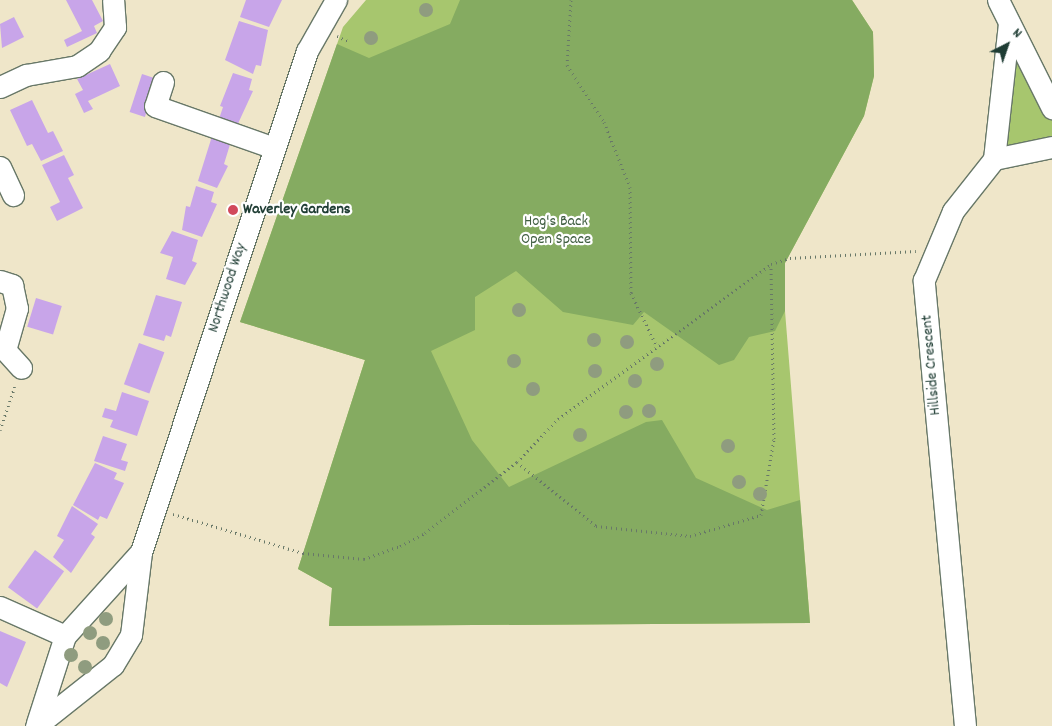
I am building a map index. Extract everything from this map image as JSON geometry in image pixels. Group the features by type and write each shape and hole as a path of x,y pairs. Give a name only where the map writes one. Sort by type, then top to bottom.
{"street":[{"path":"0,87 26,75 77,66 99,51 115,27 113,0"},
{"name":"Northwood Way","path":"141,552 307,51 336,0"},
{"path":"998,0 1052,108"},
{"path":"1009,23 994,159 1052,147"},
{"path":"163,82 156,106 274,148"},
{"name":"Hillside Crescent","path":"965,726 924,280 953,211 994,159"},
{"path":"0,167 13,195"},
{"path":"0,280 12,285 17,308 5,350 21,368"},
{"path":"36,725 65,636 141,552"},
{"path":"36,725 113,665 130,635 141,552"},
{"path":"0,607 65,636"}],"path":[{"path":"571,0 567,65 604,122 630,187 632,292 656,345"},
{"path":"156,509 303,553 364,559 425,533 517,462 558,419 656,345 771,264 790,258 937,250"},
{"path":"517,462 596,526 690,536 761,515 774,439 771,264"},
{"path":"0,430 21,368"}],"green space":[{"name":"Hog's Back Open Space","path":"366,0 852,0 873,32 874,76 864,116 785,263 785,311 810,623 329,626 332,588 298,569 365,360 240,322 343,27"},
{"name":"Hog's Back Open Space","path":"460,0 852,0 873,32 874,76 864,116 785,263 785,311 775,331 749,337 734,360 719,365 644,312 633,325 563,312 516,271 475,297 475,330 431,351 472,440 509,487 646,422 662,420 696,478 767,510 800,500 810,623 329,626 332,588 298,569 365,360 240,322 337,44 369,58 450,24"},
{"path":"1009,23 1052,108 1052,147 994,159"}],"building":[{"path":"66,0 92,0 103,21 94,26 97,33 67,47 64,40 82,31"},
{"path":"246,0 282,0 269,27 240,17"},
{"path":"14,17 24,37 2,48 0,24"},
{"path":"239,21 268,30 261,66 256,65 253,74 225,60"},
{"path":"110,64 120,86 88,101 93,109 84,113 75,94 83,90 77,79"},
{"path":"233,73 252,79 249,90 253,91 236,128 218,122 223,107 220,106"},
{"path":"142,74 157,79 145,117 130,112"},
{"path":"32,100 48,133 53,131 63,151 41,161 32,144 27,146 10,110"},
{"path":"213,133 232,138 224,164 228,166 217,188 198,181"},
{"path":"64,155 74,175 68,178 83,208 57,221 50,207 60,202 42,165"},
{"path":"196,186 214,192 211,202 217,204 202,237 182,230 186,206 190,207"},
{"path":"172,231 198,240 192,261 197,263 185,285 166,279 173,257 160,253"},
{"path":"156,295 182,302 171,337 166,335 164,341 143,335"},
{"path":"36,298 62,306 53,335 27,327"},
{"path":"139,343 164,352 149,394 124,384"},
{"path":"122,392 149,401 137,436 110,427 113,420 102,417 105,408 116,411"},
{"path":"103,436 127,444 121,460 128,462 125,471 94,461"},
{"path":"95,463 117,473 114,479 124,483 107,519 100,516 98,520 73,505"},
{"path":"72,506 98,524 91,534 95,537 71,573 53,557 64,540 57,536"},
{"path":"35,550 64,571 37,608 8,587"},
{"path":"0,631 26,642 7,687 0,683"}],"place":[{"name":"Waverley Gardens","path":"233,210"}]}
